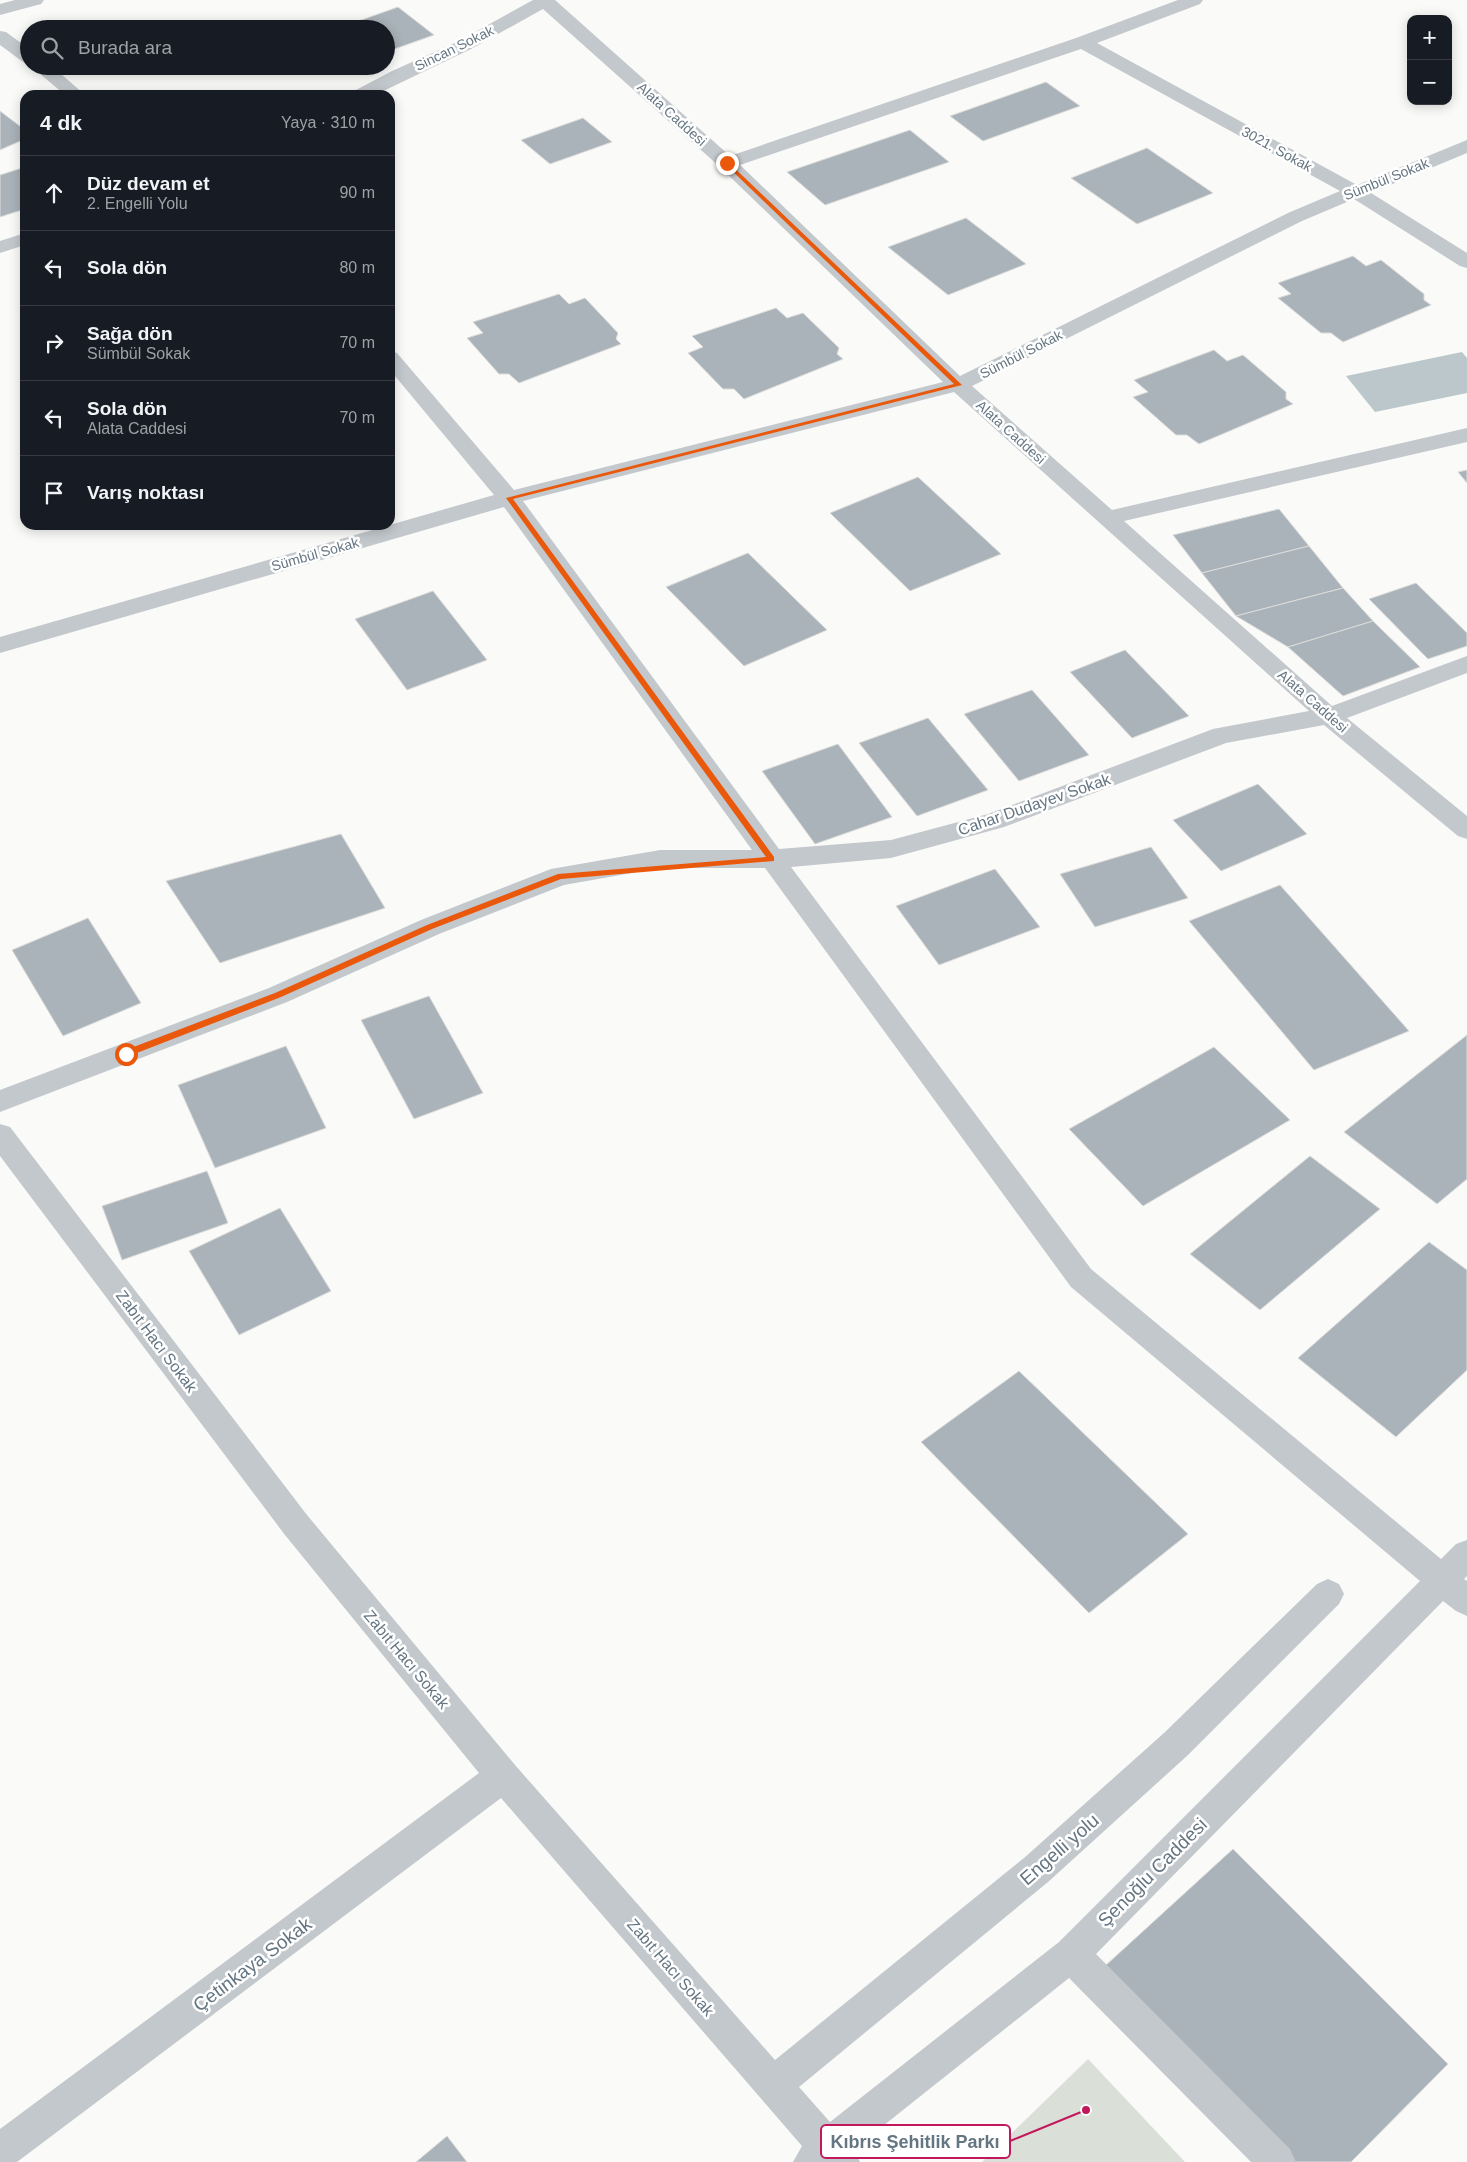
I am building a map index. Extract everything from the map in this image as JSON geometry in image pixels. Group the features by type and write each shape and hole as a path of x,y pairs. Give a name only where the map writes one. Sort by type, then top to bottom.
{"street":[{"path":"0,10 35,0"},
{"name":"Sincan Sokak","path":"370,90 465,45 545,0"},
{"name":"Alata Caddesi","path":"545,0 727,163 958,385 1329,716 1467,830"},
{"path":"727,163 1082,42 1194,0"},
{"path":"0,36 20,51"},
{"name":"3021. Sokak","path":"1082,42 1356,192 1467,262"},
{"path":"51,75 70,90"},
{"name":"Sümbül Sokak","path":"0,645 509,498 958,385 1295,217 1467,146"},
{"path":"0,247 20,241"},
{"path":"395,363 509,498 1081,1278 1455,1591"},
{"path":"1107,518 1467,435"},
{"name":"Cahar Dudayev Sokak","path":"0,1101 278,995 430,927 560,876 891,849 995,821 1222,735 1329,716 1467,664"},
{"name":"Zabıt Hacı Sokak","path":"0,1135 296,1525 503,1776 774,2084 827,2157"},
{"name":"Şenoğlu Caddesi","path":"827,2157 1071,1954 1455,1591 1467,1554"},
{"name":"Engelli yolu","path":"774,2084 1036,1870 1176,1744 1328,1594"},
{"name":"Çetinkaya Sokak","path":"0,2152 503,1776"},
{"path":"1071,1954 1277,2162"}],"shaded area":[{"path":"1462,352 1467,358 1467,393 1375,412 1346,376"},
{"path":"1088,2059 1185,2162 982,2162"}],"building":[{"path":"398,7 434,35 395,49 395,20 361,20"},
{"path":"1046,82 1080,106 983,141 950,116"},
{"path":"0,111 20,126 20,141 0,150"},
{"path":"583,118 612,142 550,164 521,140"},
{"path":"910,130 949,162 825,205 787,172"},
{"path":"1147,148 1213,193 1137,224 1071,178"},
{"path":"20,169 20,211 0,217 0,175"},
{"path":"966,218 1026,264 948,295 888,247"},
{"path":"1353,256 1366,266 1381,260 1424,294 1424,300 1431,305 1343,342 1331,333 1321,333 1278,298 1291,294 1278,283"},
{"path":"559,294 569,304 585,298 618,333 616,339 621,344 519,383 509,374 499,374 467,338 483,333 473,322"},
{"path":"776,308 787,318 803,313 839,348 837,354 843,359 744,399 734,389 723,389 688,353 703,347 692,336"},
{"path":"1214,350 1227,361 1243,355 1286,392 1286,399 1293,404 1199,444 1187,435 1176,435 1133,397 1148,392 1134,380"},
{"path":"1467,470 1467,483 1458,472"},
{"path":"918,477 1001,554 910,591 830,513"},
{"path":"1279,509 1309,546 1202,573 1173,535"},
{"path":"1309,546 1343,588 1236,616 1202,573"},
{"path":"748,553 827,630 744,666 666,587"},
{"path":"1416,583 1467,633 1467,646 1428,659 1369,599"},
{"path":"1343,588 1373,621 1288,647 1236,616"},
{"path":"433,591 487,660 407,690 355,619"},
{"path":"1373,621 1420,667 1343,696 1288,647"},
{"path":"1125,650 1189,716 1132,738 1070,672"},
{"path":"1032,690 1089,755 1019,781 964,714"},
{"path":"928,718 988,790 917,816 859,743"},
{"path":"838,744 892,817 815,844 762,771"},
{"path":"1258,784 1307,834 1221,871 1173,820"},
{"path":"341,834 385,908 220,963 166,881"},
{"path":"1151,847 1188,898 1095,927 1060,874"},
{"path":"995,869 1040,927 939,965 896,906"},
{"path":"1280,885 1409,1031 1314,1070 1189,921"},
{"path":"88,918 141,1003 63,1036 12,950"},
{"path":"429,996 483,1093 414,1119 361,1020"},
{"path":"1467,1035 1467,1179 1437,1204 1344,1132"},
{"path":"286,1046 326,1128 215,1168 178,1085"},
{"path":"1214,1047 1290,1120 1143,1206 1069,1129"},
{"path":"1310,1156 1380,1209 1260,1310 1190,1254"},
{"path":"207,1171 228,1223 122,1260 102,1206"},
{"path":"280,1208 331,1291 239,1335 189,1251"},
{"path":"1429,1242 1467,1270 1467,1370 1396,1437 1298,1358"},
{"path":"1019,1371 1188,1534 1089,1613 921,1442"},
{"path":"1233,1849 1448,2064 1351,2162 1290,2162 1105,1966"},
{"path":"447,2136 467,2162 416,2162"}],"place":[{"name":"Kıbrıs Şehitlik Parkı","path":"1086,2110"}],"route":[{"path":"126,1054 278,995 430,927 560,876 772,859 509,498 958,385 727,163"}]}
